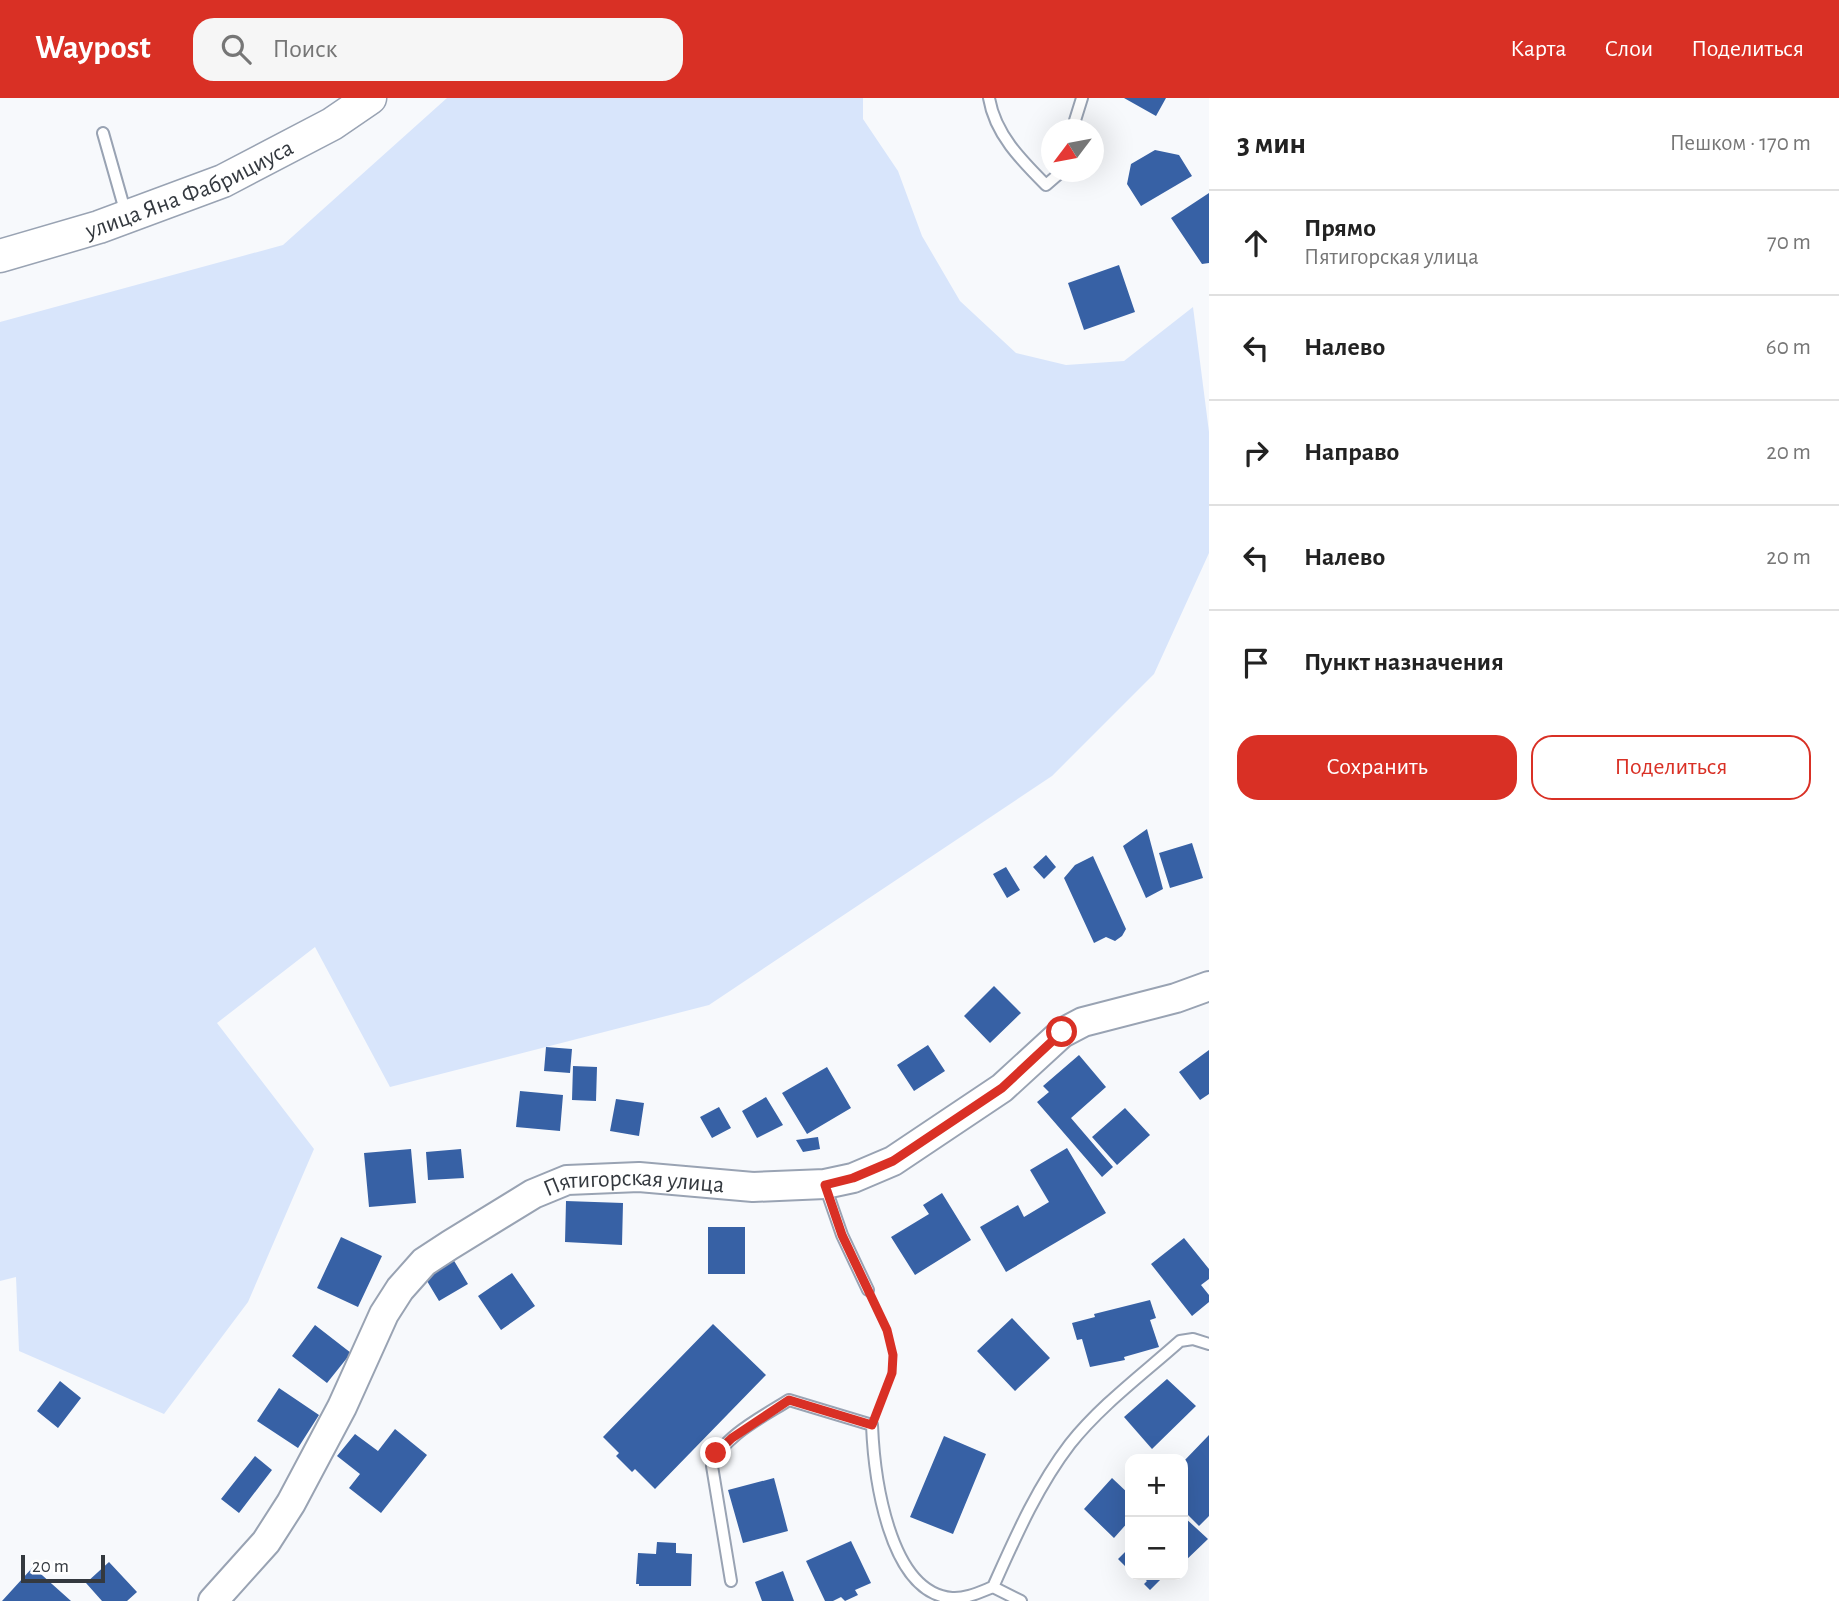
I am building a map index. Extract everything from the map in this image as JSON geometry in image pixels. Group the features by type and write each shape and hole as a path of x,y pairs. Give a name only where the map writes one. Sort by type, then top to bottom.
{"main road":[{"name":"улица Яна Фабрициуса","path":"0,256 127,216 223,181 332,124 370,98"}],"street":[{"name":"Пятигорская улица","path":"213,1601 266,1542 291,1503 342,1407 384,1314 411,1275 441,1251 533,1194 566,1180 639,1177 753,1187 825,1185 853,1178 893,1161 1002,1088 1062,1032 1083,1022 1176,998 1209,986"}],"lane":[{"path":"989,98 992,115 1016,154 1041,180"},
{"path":"1075,119 1082,98"},
{"path":"103,133 127,216"},
{"path":"825,1185 842,1235 868,1290"},
{"path":"731,1581 712,1466 716,1453 732,1438 789,1400 872,1425 873,1459 880,1498 890,1531 911,1572 927,1589 940,1596 954,1598 993,1587 1044,1483 1070,1445 1093,1418 1180,1341 1193,1339 1209,1344"},
{"path":"993,1587 1021,1601"}],"path":[{"path":"868,1290 887,1330 893,1355 892,1373 872,1425"}],"shaded area":[{"path":"447,98 863,98 863,119 898,171 922,236 960,301 1016,353 1066,365 1124,361 1193,307 1209,432 1209,553 1154,674 1052,776 709,1005 390,1087 315,947 217,1023 314,1149 248,1302 164,1414 19,1351 16,1277 0,1281 0,322 283,245"}],"building":[{"path":"1124,98 1166,98 1156,116"},
{"path":"1155,150 1179,155 1192,176 1141,206 1127,184 1131,164"},
{"path":"1209,193 1209,263 1202,264 1171,218"},
{"path":"1119,265 1135,312 1084,330 1068,283"},
{"path":"1147,829 1163,889 1146,898 1123,846"},
{"path":"1192,843 1203,878 1170,888 1159,853"},
{"path":"1046,855 1056,867 1044,879 1033,867"},
{"path":"1093,856 1126,929 1115,941 1106,937 1094,943 1064,878 1075,865"},
{"path":"1006,867 1020,890 1007,898 993,874"},
{"path":"994,986 1021,1013 990,1043 964,1016"},
{"path":"928,1045 945,1071 914,1091 897,1065"},
{"path":"546,1047 572,1049 570,1073 544,1071"},
{"path":"1209,1050 1209,1094 1200,1100 1179,1072"},
{"path":"1079,1055 1106,1087 1071,1118 1113,1167 1102,1177 1037,1102 1049,1092 1043,1086"},
{"path":"573,1066 597,1067 596,1101 572,1100"},
{"path":"827,1067 851,1108 807,1134 782,1093"},
{"path":"520,1091 563,1095 560,1131 516,1127"},
{"path":"766,1097 783,1125 757,1138 742,1111"},
{"path":"616,1099 644,1103 639,1136 610,1131"},
{"path":"719,1107 731,1128 712,1138 700,1117"},
{"path":"1125,1108 1150,1135 1117,1165 1092,1137"},
{"path":"818,1137 820,1149 803,1152 796,1140"},
{"path":"1067,1148 1106,1213 1006,1272 980,1227 1018,1205 1024,1217 1049,1202 1030,1170"},
{"path":"411,1149 416,1203 369,1207 364,1153"},
{"path":"461,1149 464,1178 428,1180 426,1152"},
{"path":"942,1193 971,1240 915,1275 891,1237 929,1214 923,1205"},
{"path":"566,1201 623,1203 622,1245 565,1242"},
{"path":"708,1227 745,1227 745,1274 708,1274"},
{"path":"341,1237 382,1256 358,1307 317,1288"},
{"path":"1184,1238 1209,1269 1209,1279 1201,1285 1209,1295 1209,1302 1192,1316 1151,1264"},
{"path":"450,1254 468,1284 439,1301 421,1271"},
{"path":"512,1273 535,1306 501,1330 478,1296"},
{"path":"1150,1300 1156,1318 1150,1320 1159,1347 1124,1357 1125,1360 1090,1367 1082,1339 1077,1340 1072,1323 1095,1317 1094,1314"},
{"path":"1012,1318 1050,1358 1015,1391 977,1351"},
{"path":"713,1324 766,1375 655,1489 635,1469 632,1472 616,1456 619,1453 603,1437"},
{"path":"315,1325 351,1353 327,1383 292,1356"},
{"path":"1167,1379 1196,1406 1152,1449 1124,1417"},
{"path":"60,1381 81,1398 58,1428 37,1411"},
{"path":"279,1388 319,1415 298,1448 257,1421"},
{"path":"395,1429 427,1455 381,1513 349,1488 360,1474 337,1456 355,1434 378,1451"},
{"path":"1209,1435 1209,1516 1199,1526 1188,1515 1188,1457"},
{"path":"944,1436 986,1454 953,1534 910,1517"},
{"path":"255,1456 272,1470 239,1513 221,1499"},
{"path":"774,1478 788,1531 743,1543 728,1490"},
{"path":"1112,1478 1125,1490 1125,1526 1114,1538 1084,1509"},
{"path":"1188,1521 1208,1539 1188,1558"},
{"path":"851,1541 871,1583 855,1590 858,1595 845,1601 841,1597 825,1601 806,1561"},
{"path":"657,1542 676,1543 676,1553 692,1554 691,1586 636,1584 638,1553 656,1554"},
{"path":"1125,1552 1125,1566 1118,1559"},
{"path":"109,1562 137,1592 127,1601 102,1601 86,1583"},
{"path":"33,1567 71,1601 2,1601"},
{"path":"783,1571 794,1601 762,1601 755,1582"},
{"path":"1160,1580 1150,1590 1144,1584 1147,1581"}],"route":[{"path":"716,1453 732,1438 789,1400 872,1425 892,1373 893,1355 887,1330 842,1235 825,1185 853,1178 893,1161 1002,1088 1062,1032"}]}
